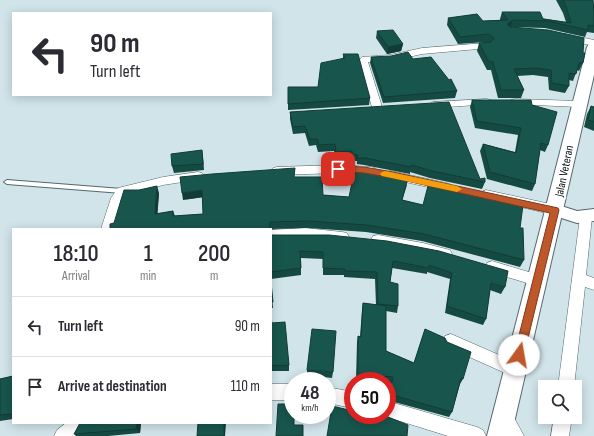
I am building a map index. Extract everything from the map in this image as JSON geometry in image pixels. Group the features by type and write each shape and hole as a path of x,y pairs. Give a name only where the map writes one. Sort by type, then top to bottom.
{"main road":[{"name":"Jalan Veteran","path":"499,436 505,418 537,280 578,215 579,104 594,47"}],"street":[{"path":"559,36 594,43"},
{"path":"363,110 382,109 363,62 365,59 390,58 428,50 486,46"},
{"path":"424,106 502,102 579,104"},
{"path":"266,171 310,169 364,170 455,189"},
{"path":"108,228 116,198 122,191 163,181 212,175"},
{"path":"478,194 578,215 579,279 567,380"},
{"path":"272,235 305,233 358,238 417,246 461,258"},
{"path":"476,263 537,280"},
{"path":"579,279 594,284"},
{"path":"451,341 516,370"},
{"path":"272,392 284,392"},
{"path":"396,412 477,436"},
{"path":"505,418 514,436"},
{"path":"63,436 71,431 75,424"},
{"path":"560,436 562,424"}],"lane":[{"path":"7,182 122,191"}],"building":[{"path":"563,0 593,0 594,26 588,25 588,30 548,21 513,20 507,24 510,27 548,30 584,38 583,53 585,53 583,63 579,63 576,74 569,73 569,86 552,83 551,70 536,68 514,69 524,90 501,90 493,62 489,62 479,43 491,42 494,38 488,34 460,37 448,18 477,14 483,21 508,20 502,12 540,12 543,19 571,23"},
{"path":"393,30 403,44 388,47 377,31"},
{"path":"408,52 413,59 431,57 449,80 451,79 457,91 384,97 371,57 391,56"},
{"path":"343,54 358,54 370,98 288,104 288,87 318,87 321,63 345,58"},
{"path":"472,100 531,100 532,105 557,112 548,145 541,143 535,184 490,172 483,144 516,153 521,128 477,121"},
{"path":"449,102 480,179 485,178 485,182 432,171 412,165 411,167 365,158 357,158 358,155 352,154 352,151 336,152 335,144 319,145 317,139 310,139 305,126 293,127 290,112"},
{"path":"591,106 594,107 594,122 588,120"},
{"path":"202,150 203,164 172,166 171,154"},
{"path":"295,168 294,177 322,177 323,195 349,197 355,168 408,178 402,200 423,205 429,182 491,195 523,205 520,228 523,228 524,260 424,234 367,225 308,221 270,222 269,228 110,228 110,224 114,223 124,190 139,190 157,186 155,214 173,211 173,216 203,214 202,190 182,193 180,177"},
{"path":"272,235 329,235 387,241 439,251 508,271 505,287 491,283 486,319 447,306 452,273 429,265 429,268 393,261 390,282 398,284 398,306 378,304 377,272 345,271 345,269 323,268 323,252 300,251 301,268 272,272"},
{"path":"363,303 386,306 386,351 414,363 425,329 445,338 447,342 471,352 463,379 461,378 452,412 396,396 396,372 358,372 358,336 361,337"},
{"path":"285,322 289,365 272,366 272,323"},
{"path":"312,329 336,331 333,372 307,370"},
{"path":"12,376 12,414 0,415 0,379"},
{"path":"278,404 284,404 284,424 303,425 303,436 276,436"},
{"path":"336,407 344,409 344,424 396,424 396,420 408,425 407,436 327,436 329,424 336,424"},
{"path":"79,424 137,424 136,429 74,434"},
{"path":"198,424 224,424 224,436 197,436"}],"slow traffic":[{"path":"385,174 457,189"}],"route":[{"path":"338,169 364,170 393,175 555,210 519,355"}]}
